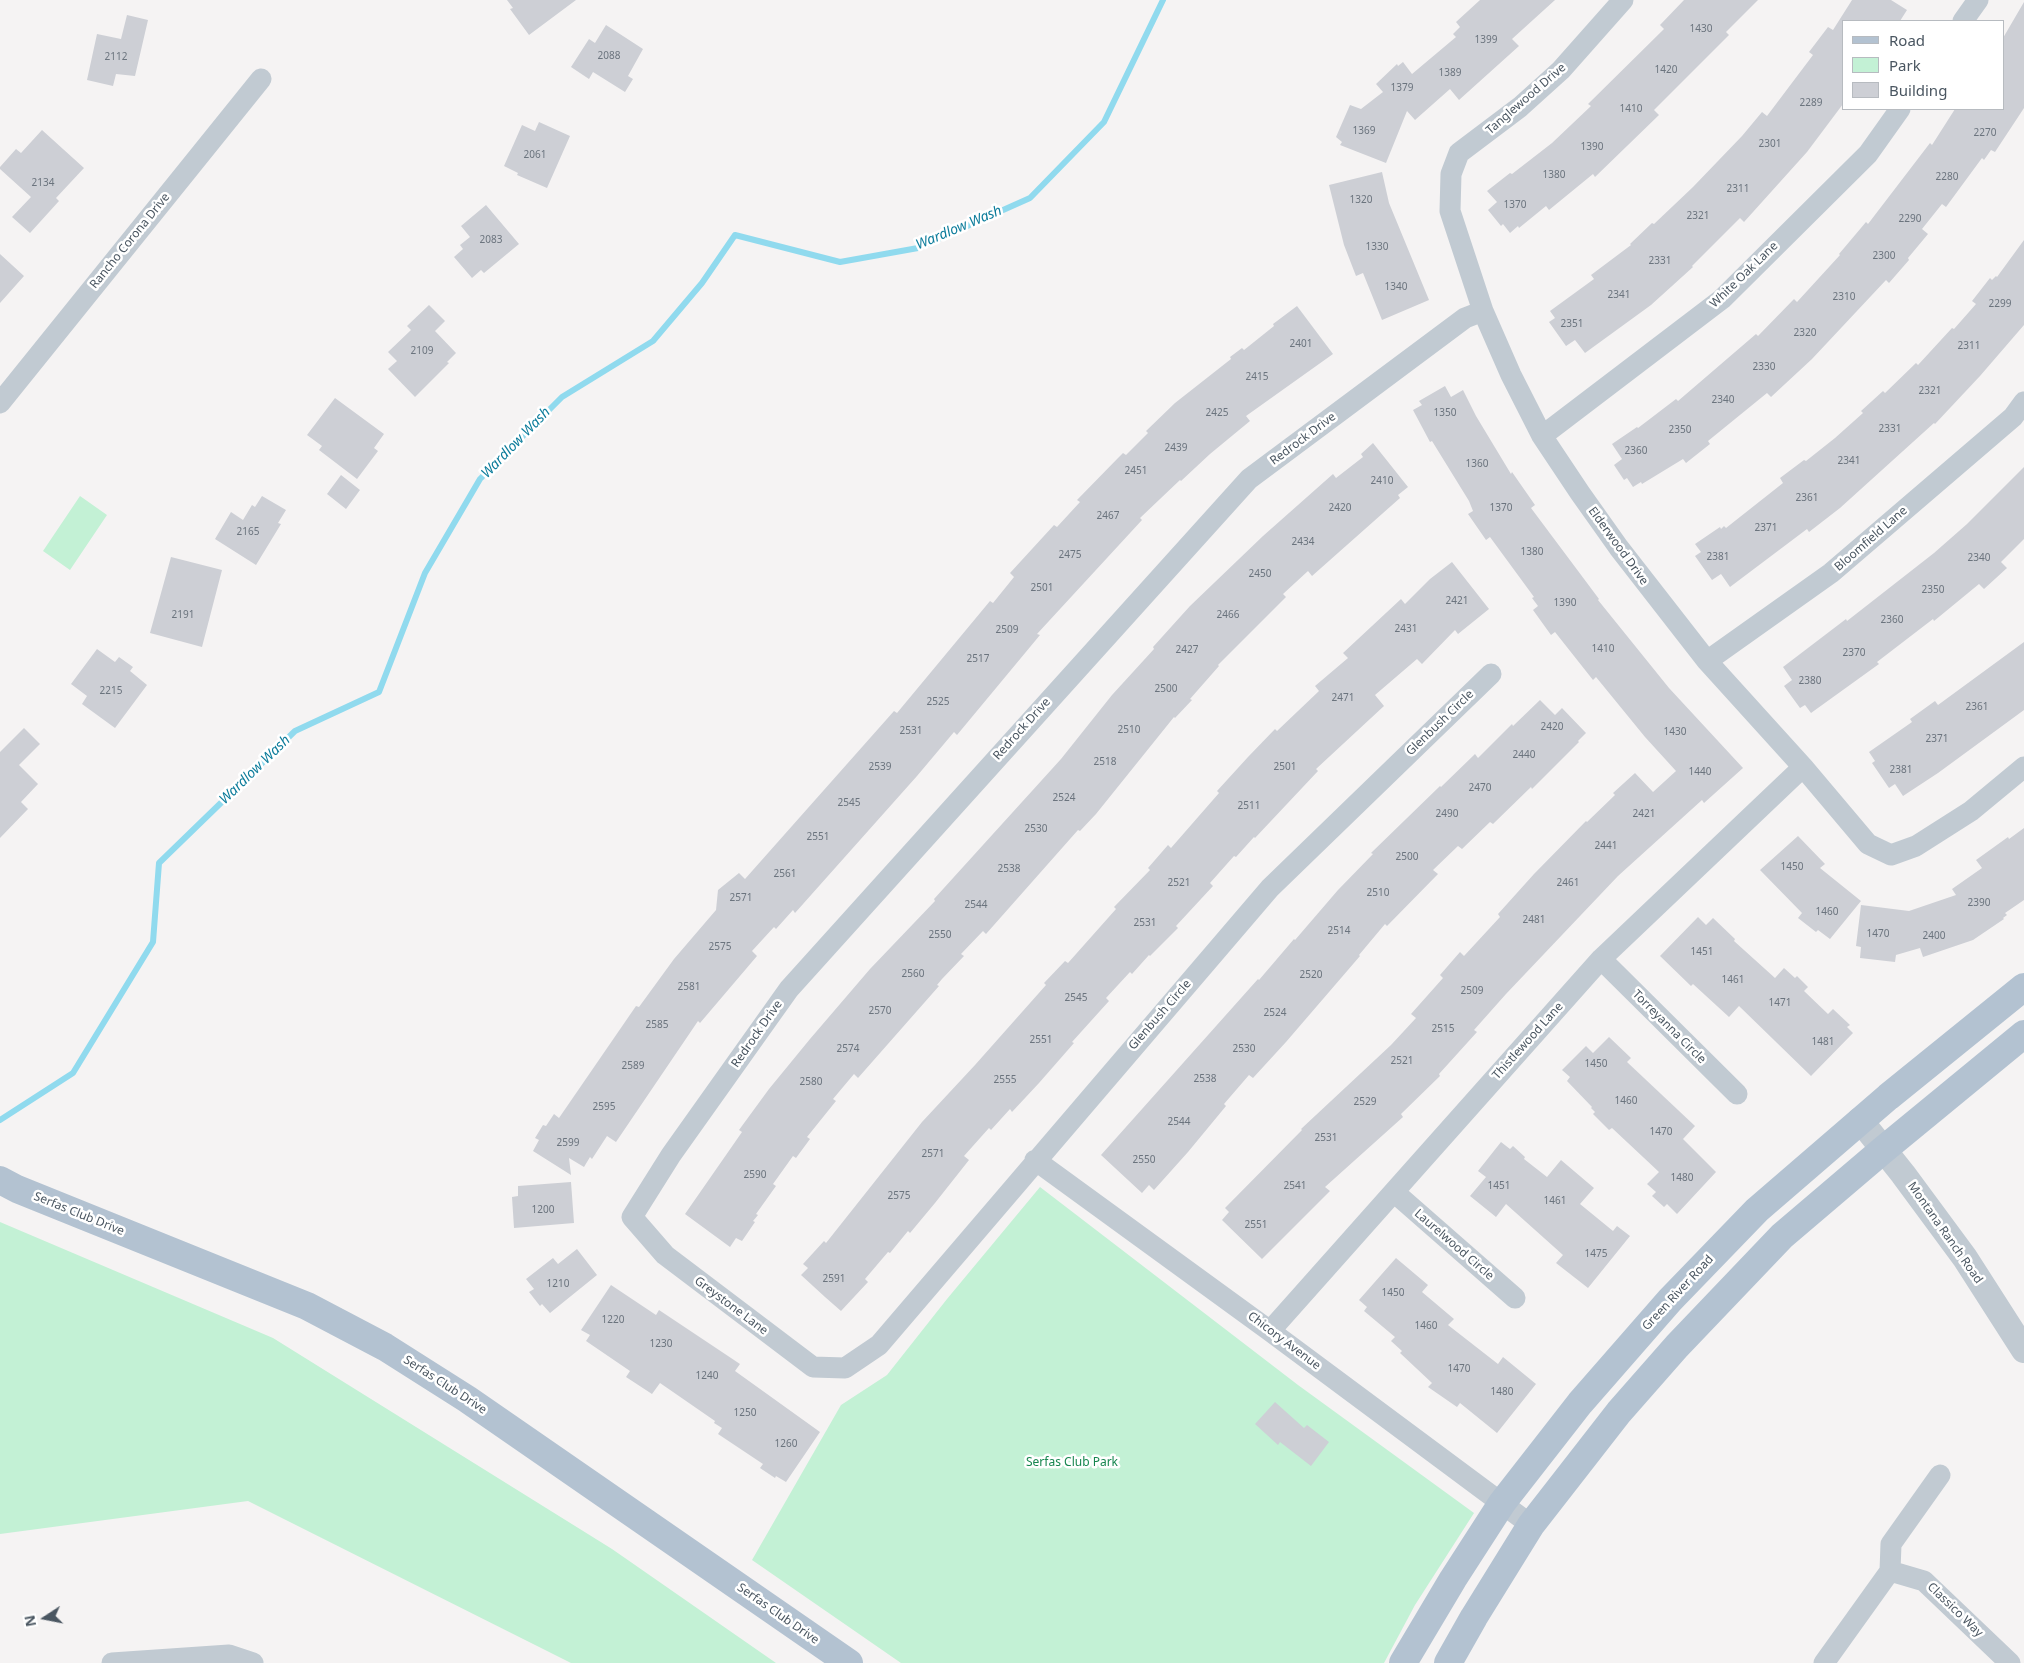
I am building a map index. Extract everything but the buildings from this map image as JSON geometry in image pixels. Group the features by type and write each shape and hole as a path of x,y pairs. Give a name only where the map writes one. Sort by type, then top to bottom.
{"main road":[{"name":"Green River Road","path":"1403,1663 1453,1578 1502,1503 1580,1402 1670,1300 1757,1210 1860,1120 2024,987"},
{"path":"1448,1663 1531,1525 1619,1412 1677,1346 1782,1236 2024,1034"},
{"name":"Serfas Club Drive","path":"0,1180 17,1190 307,1306 385,1347 467,1398 849,1663"}],"street":[{"name":"Tanglewood Drive","path":"1451,174 1459,153 1520,107 1562,70 1623,0"},
{"path":"1964,20 1978,0"},
{"name":"Rancho Corona Drive","path":"0,403 261,80"},
{"name":"White Oak Lane","path":"1542,436 1722,299 1868,154 1899,110"},
{"name":"Elderwood Drive","path":"1451,174 1450,211 1483,311 1511,375 1542,436 1619,548 1707,661 1803,767 1868,844 1891,855 1916,846 1971,811 2024,768"},
{"name":"Redrock Drive","path":"632,1217 671,1155 789,989 1249,479 1465,318 1483,311"},
{"name":"Bloomfield Lane","path":"1707,661 1831,573 2013,417 2024,402"},
{"name":"Glenbush Circle","path":"845,1368 879,1345 1035,1160 1270,888 1490,674"},
{"name":"Thistlewood Lane","path":"1270,1331 1601,959 1803,767"},
{"name":"Torreyanna Circle","path":"1601,959 1737,1094"},
{"name":"Montana Ranch Road","path":"1860,1120 1960,1251 2024,1350"},
{"name":"Chicory Avenue","path":"1035,1160 1270,1331 1531,1525"},
{"name":"Laurelwood Circle","path":"1394,1192 1515,1298"},
{"name":"Greystone Lane","path":"632,1217 665,1256 813,1367 845,1368"},
{"path":"1824,1663 1890,1571 1891,1544 1940,1475"},
{"name":"Classico Way","path":"1890,1571 1924,1581 2010,1663"},
{"path":"112,1663 229,1655 253,1663"}],"green space":[{"path":"80,496 107,515 70,570 43,551"},
{"name":"Serfas Club Park","path":"1040,1187 1298,1385 1474,1513 1415,1605 1384,1663 901,1663 752,1560 841,1405 887,1375"},
{"path":"0,1222 273,1338 612,1549 776,1663 571,1663 248,1501 0,1534"}],"waterway":[{"name":"Wardlow Wash","path":"0,1120 73,1073 153,942 159,863 295,731 379,692 425,573 480,479 562,397 653,341 702,283 735,235 840,262 918,248 1030,198 1104,122 1163,0"}]}
